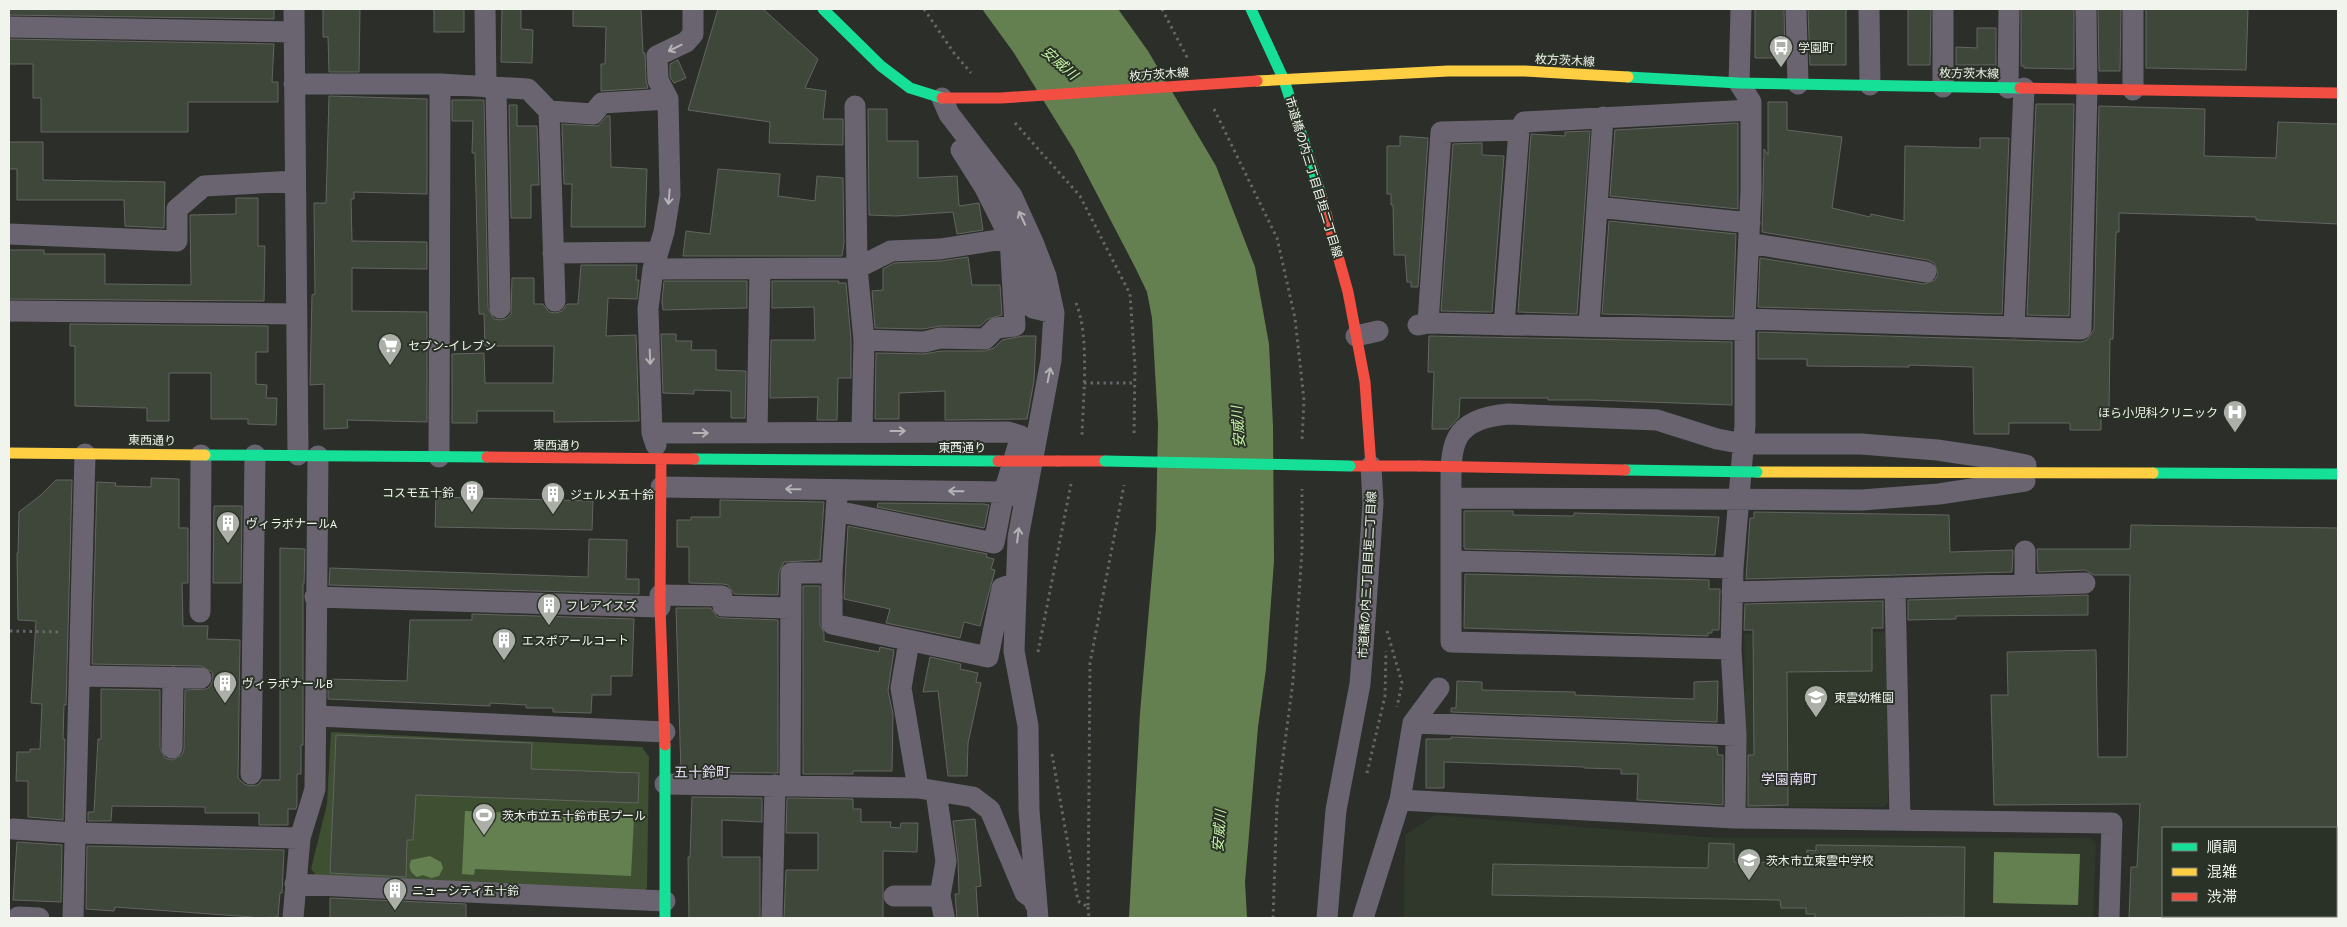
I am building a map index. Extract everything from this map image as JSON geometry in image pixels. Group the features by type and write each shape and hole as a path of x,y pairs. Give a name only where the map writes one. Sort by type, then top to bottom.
{"street":[{"path":"293,918 300,838 315,789 317,716 315,596 308,456 296,314 294,9"},
{"path":"486,9 500,308"},
{"path":"295,884 665,910 665,732 660,601 661,487 660,460 652,433 648,309 655,260 664,232 670,195 668,99 658,80 657,56 686,42 693,34 693,9"},
{"name":"枚方茨木線","path":"823,9 880,66 910,88 942,98 1001,98 1257,81 1448,71 1515,71 1798,84 2338,93"},
{"name":"市道橋の内三丁目目垣二丁目線","path":"1251,9 1284,80 1325,208 1348,292 1365,382 1373,503 1360,676 1336,810 1327,918"},
{"path":"1735,818 1736,735 1731,649 1732,592 1738,498 1744,444 1745,325 1750,233 1751,110 1751,102 1739,82 1740,9"},
{"path":"1796,9 1798,84"},
{"path":"1869,9 1870,85"},
{"path":"1943,9 1943,86"},
{"path":"2009,9 2016,88 2014,328"},
{"path":"1519,130 1440,132 1422,324 2081,329 2087,89 2086,9"},
{"path":"2133,90 2134,9"},
{"path":"9,27 294,32"},
{"path":"294,84 440,84 528,89 549,111 555,301"},
{"path":"439,457 440,84"},
{"path":"836,500 994,543 1014,495 1052,360 1054,312 1046,276 1033,242 1012,196 954,120 942,98"},
{"path":"549,111 593,114 602,103 668,99"},
{"path":"855,106 857,268 864,340 862,431"},
{"path":"1504,325 1519,130 1524,122 1751,110"},
{"path":"1589,326 1603,117"},
{"path":"954,120 956,142 985,188 1010,238 1025,272 1033,308 1054,312"},
{"path":"9,234 177,240 177,209 204,186 295,181"},
{"path":"1597,207 1750,233 1926,272"},
{"path":"553,253 760,269 857,268 892,251 940,249 1010,238"},
{"path":"864,340 924,342 940,338 985,339 996,328 1015,326 1010,238"},
{"path":"757,433 760,269"},
{"path":"9,311 296,314"},
{"path":"1356,336 1378,330"},
{"path":"1731,649 1450,642 1450,498 1452,451 1458,438 1470,424 1487,416 1508,414 1657,420 1744,444 1862,444 1937,450 1991,458 2062,474"},
{"path":"652,433 1008,432 1020,436 1014,495 1018,538 1014,651 1028,726 1029,810 1035,912"},
{"name":"東西通り","path":"9,453 660,460 1105,461 1757,472 2338,474"},
{"path":"73,918 85,454"},
{"path":"200,612 201,455"},
{"path":"252,774 255,455"},
{"path":"1450,498 1881,498 1992,488 2062,474"},
{"path":"661,487 836,500 1014,495"},
{"path":"836,500 832,573 832,624 988,657 1002,588 1016,583"},
{"path":"2025,551 2025,584"},
{"path":"1450,560 1733,568"},
{"path":"772,918 782,785 791,573 832,573"},
{"path":"1732,592 2085,583"},
{"path":"1895,588 1900,820"},
{"path":"315,596 660,601 722,596 723,606 790,608"},
{"path":"894,896 942,906 946,861 902,688 909,641"},
{"path":"80,676 201,678"},
{"path":"172,748 173,677"},
{"path":"1363,918 1400,800 1413,723 1439,688"},
{"path":"317,716 665,732"},
{"path":"1413,723 1736,735"},
{"path":"665,784 782,785 927,790 973,797 990,810 1035,912"},
{"path":"1400,800 1735,818 2112,823 2109,918"},
{"path":"13,829 76,833 300,838"}],"path":[{"path":"924,9 954,53 973,74"},
{"path":"1011,117 1080,196 1130,294 1135,383 1135,434 1133,444"},
{"path":"1254,189 1277,238 1295,318 1304,400 1302,444"},
{"path":"1084,383 1135,383"},
{"path":"1036,662 1072,480"},
{"path":"1089,918 1090,663 1125,480"},
{"path":"1273,918 1277,803 1293,681 1302,551 1302,483"},
{"path":"10,631 80,632"},
{"path":"1050,747 1078,901 1088,907"}],"shaded area":[{"name":"東雲幼稚園","path":"1888,632 1888,802 1884,807 1746,807 1744,634"},
{"name":"茨木市立五十鈴市民プール","path":"331,732 642,747 649,757 647,888 640,894 320,880 311,869 327,804"},
{"name":"茨木市立東雲中学校","path":"1435,815 1718,838 2091,838 2096,845 2093,918 1404,918 1405,835"}],"water":[{"name":"安威川","path":"982,9 1118,9 1148,51 1216,166 1255,267 1269,344 1273,426 1274,561 1266,669 1258,727 1245,882 1247,918 1129,918 1140,713 1156,528 1158,424 1152,318 1147,292 1074,150 1014,53"},
{"path":"465,811 634,818 631,876 475,869 474,875 462,874"},
{"path":"1994,852 2080,854 2078,905 1993,903"},
{"path":"430,856 441,862 443,868 439,876 431,878 423,875 417,877 410,870 411,860"}],"building":[{"path":"9,9 274,9 274,19 9,15"},
{"path":"323,9 360,9 359,72 329,72 328,37 323,37"},
{"path":"434,9 464,9 464,32 434,32"},
{"path":"502,9 521,9 521,29 533,30 532,63 501,62"},
{"path":"573,9 641,9 643,53 645,53 648,88 601,91 601,64 605,64 606,27 573,26"},
{"path":"718,9 763,9 818,59 805,88 826,91 823,119 843,119 843,145 769,143 770,122 688,110"},
{"path":"1755,9 1784,9 1785,58 1755,58"},
{"path":"1808,9 1846,9 1846,65 1810,65"},
{"path":"1908,9 1931,9 1930,65 1908,65"},
{"path":"2021,9 2074,9 2074,69 2024,68 2024,66 2021,66"},
{"path":"2098,9 2121,9 2120,71 2099,71"},
{"path":"2146,9 2248,9 2246,70 2146,68"},
{"path":"1977,28 1996,28 1996,65 1956,65 1956,47 1977,48"},
{"path":"9,39 274,44 272,82 278,82 278,102 188,102 188,132 41,132 41,98 33,98 33,64 9,64"},
{"path":"678,60 686,78 674,83 670,77 670,64"},
{"path":"329,96 427,99 427,194 354,192 354,199 351,199 352,241 427,242 427,269 352,268 352,311 427,312 427,422 347,420 348,428 324,429 324,384 310,385 312,295 315,294 314,203 326,203"},
{"path":"452,100 484,100 488,308 494,319 501,320 511,314 512,278 534,278 534,304 543,304 549,312 556,313 562,311 567,304 578,304 581,265 637,265 636,280 639,280 637,299 608,298 606,336 636,335 639,421 554,422 554,411 477,411 477,423 452,423 452,354 484,353 485,383 553,383 554,346 485,346 484,314 479,314 475,153 472,153 473,121 452,121"},
{"path":"1768,102 1787,102 1787,130 1842,137 1832,208 1870,217 1871,214 1904,221 1905,146 1980,148 1980,138 2009,138 2002,314 1758,307 1760,258 1924,284 1935,280 1938,274 1934,263 1928,260 1762,232 1764,149 1768,155"},
{"path":"2036,104 2074,104 2069,316 2027,315"},
{"path":"509,105 517,105 517,126 537,126 539,185 531,185 531,218 511,218"},
{"path":"2099,106 2205,109 2204,156 2276,158 2278,122 2338,124 2338,224 2256,220 2256,217 2119,213 2119,232 2116,232 2113,339 2110,339 2109,411 2101,411 2101,430 2070,430 2070,423 2009,423 2009,434 1974,434 1973,367 1909,365 1909,367 1807,366 1807,359 1758,359 1758,332 2081,342 2087,340 2094,329"},
{"path":"868,109 887,109 887,141 918,141 918,178 957,176 959,206 979,203 983,230 957,234 953,212 896,216 869,215"},
{"path":"607,116 610,116 611,167 647,169 645,227 571,227 572,184 564,184 562,124 598,126"},
{"path":"1738,123 1738,209 1610,196 1615,130"},
{"path":"1590,131 1577,314 1518,312 1531,134 1565,136 1565,132"},
{"path":"1400,136 1428,138 1418,287 1411,287 1411,282 1407,282 1405,255 1394,255 1393,205 1391,205 1391,194 1387,194 1387,146 1400,146"},
{"path":"9,142 43,142 43,180 165,182 164,228 125,226 124,200 17,200 17,169 9,169"},
{"path":"1482,143 1482,155 1504,156 1492,312 1441,311 1453,144"},
{"path":"718,169 780,174 778,196 815,201 817,176 843,178 844,243 842,256 683,256 686,231 710,234"},
{"path":"236,198 258,198 258,246 265,246 264,301 9,299 9,250 44,250 44,254 105,254 105,284 191,285 190,215 236,214"},
{"path":"1609,221 1736,234 1733,317 1602,314"},
{"path":"968,257 972,285 1000,285 1002,315 988,319 980,326 940,326 923,329 875,328 872,291 883,290 883,269 894,263 941,261"},
{"path":"664,281 747,281 747,308 663,310"},
{"path":"772,281 839,281 838,283 846,283 851,340 851,378 838,378 837,420 817,420 818,397 770,398 771,340 815,340 814,307 772,308"},
{"path":"70,324 268,326 268,352 256,352 256,384 267,385 266,398 277,398 276,425 248,424 248,419 211,419 211,373 169,373 169,421 147,421 147,408 75,406 75,346 70,346"},
{"path":"661,334 676,334 676,341 692,341 691,350 716,350 716,370 746,371 745,418 731,418 731,391 694,390 694,394 663,393"},
{"path":"1023,336 1036,336 1034,381 1027,419 945,420 945,391 899,393 899,419 875,419 876,353 924,354 941,351 985,351 994,348 1002,340"},
{"path":"1429,336 1732,342 1732,405 1548,400 1548,398 1460,398 1459,417 1448,429 1432,429 1434,372 1428,372"},
{"path":"151,478 179,479 179,528 188,528 188,583 182,583 183,626 208,626 207,639 240,640 238,778 244,784 250,786 258,785 262,780 280,780 280,548 305,549 303,584 303,745 301,745 301,774 297,774 297,804 296,809 288,809 288,825 259,825 259,813 205,813 205,807 112,806 111,821 88,821 88,812 94,812 98,739 101,739 101,689 160,690 160,748 165,758 172,760 182,755 184,749 185,690 207,689 213,679 212,672 201,666 92,664 97,482 116,483 115,486 151,487"},
{"path":"56,480 72,480 66,705 64,705 63,739 65,739 63,820 28,817 28,781 16,781 17,752 30,752 30,749 40,749 42,704 31,703 36,621 18,620 17,553 19,512 41,495"},
{"path":"436,497 593,501 592,530 435,527"},
{"path":"720,500 824,502 820,560 784,562 779,572 778,595 734,594 728,585 689,583 689,547 677,547 677,520 691,520 691,517 720,517"},
{"path":"878,503 989,505 984,528 877,507"},
{"name":"ヴィラボナールA","path":"214,506 242,506 241,583 213,583"},
{"path":"1464,511 1513,511 1513,515 1574,516 1574,513 1719,517 1715,555 1465,549"},
{"path":"1754,512 1949,515 1950,552 2013,550 2012,572 1746,579 1750,518 1754,518"},
{"path":"2131,525 2338,528 2338,828 2162,827 2163,918 2129,918 2131,867 2137,867 2140,804 1994,805 1991,695 2008,695 2007,652 2096,650 2098,757 2127,757 2130,575 2094,575 2085,570 2038,572 2037,549 2130,549"},
{"path":"848,526 987,554 986,557 994,559 991,569 995,570 980,626 964,622 960,638 886,623 890,609 844,599"},
{"path":"589,539 627,540 626,579 639,579 639,594 329,585 330,568 588,577"},
{"path":"1465,574 1709,580 1709,589 1720,589 1719,630 1712,630 1712,633 1708,633 1708,636 1464,628"},
{"path":"803,586 820,586 820,624 824,633 824,641 879,652 880,647 894,650 888,691 893,714 892,771 853,771 853,774 803,774"},
{"path":"2088,595 2088,615 1956,616 1956,619 1908,620 1908,600"},
{"path":"1883,601 1883,628 1872,628 1872,671 1787,672 1788,805 1748,806 1748,755 1754,755 1753,630 1744,630 1745,604"},
{"path":"676,608 711,608 717,617 723,618 778,620 778,773 681,772"},
{"path":"472,614 634,619 632,676 611,676 611,695 592,695 591,713 553,712 553,708 526,708 526,705 490,703 490,706 328,699 328,679 407,681 410,620 472,620"},
{"path":"930,657 961,664 960,669 978,673 976,682 981,683 968,743 967,776 948,776 938,691 923,692"},
{"path":"1457,681 1482,682 1482,690 1575,692 1575,695 1694,699 1694,682 1718,681 1717,722 1451,712 1451,708 1456,708"},
{"path":"336,735 532,743 531,769 639,773 638,803 416,795 413,840 407,840 406,877 330,873"},
{"path":"1451,737 1717,747 1718,755 1723,755 1723,805 1637,800 1638,774 1621,774 1621,769 1444,762 1444,788 1426,788 1426,739 1451,739"},
{"path":"692,797 762,798 762,822 722,820 722,857 760,857 760,918 689,918 688,857 690,857"},
{"path":"787,798 853,799 853,809 861,809 861,822 891,822 890,827 900,828 901,823 918,823 917,852 883,851 883,918 784,918 786,870 818,870 818,833 786,833"},
{"path":"975,819 981,886 976,887 978,918 957,918 955,894 959,894 958,860 953,821"},
{"path":"17,842 62,845 61,902 13,900"},
{"path":"1709,843 1734,844 1734,862 1806,863 1807,850 1816,851 1816,845 1965,847 1964,917 1815,918 1815,914 1806,914 1806,908 1781,908 1780,900 1492,895 1493,864 1708,868"},
{"path":"87,846 284,850 282,893 280,893 278,917 252,918 115,907 114,911 86,909"},
{"name":"ニューシティ五十鈴","path":"330,898 466,904 466,918 330,918"}],"traffic: fast":[{"path":"823,9 881,66 910,88 942,98"},
{"path":"1251,9 1284,80 1321,195"},
{"path":"1628,77 1739,83 2020,88"},
{"path":"205,455 487,457"},
{"path":"694,459 998,461"},
{"path":"1105,461 1350,466"},
{"path":"1625,470 1757,472"},
{"path":"2153,473 2338,474"},
{"path":"665,745 665,918"}],"traffic: slow":[{"path":"1257,81 1448,71 1525,71 1628,77"},
{"path":"9,453 205,455"},
{"path":"1757,472 2153,473"}],"traffic: jam":[{"path":"942,98 1001,98 1257,81"},
{"path":"2020,88 2338,93"},
{"path":"1321,195 1348,292 1365,382 1371,466"},
{"path":"487,457 694,459"},
{"path":"661,459 660,607 665,745"},
{"path":"998,461 1058,461"},
{"path":"1058,461 1105,461"},
{"path":"1353,466 1419,466"},
{"path":"1419,466 1625,470"}],"place":[{"name":"学園町","path":"1781,68"},
{"name":"セブン-イレブン","path":"390,366"},
{"name":"ほら小児科クリニック","path":"2235,433"},
{"name":"コスモ五十鈴","path":"472,513"},
{"name":"ジェルメ五十鈴","path":"553,515"},
{"name":"ヴィラボナールA","path":"228,544"},
{"name":"フレアイスズ","path":"549,626"},
{"name":"エスポアールコート","path":"504,661"},
{"name":"ヴィラボナールB","path":"225,704"},
{"name":"東雲幼稚園","path":"1816,718"},
{"name":"茨木市立五十鈴市民プール","path":"484,836"},
{"name":"茨木市立東雲中学校","path":"1749,881"},
{"name":"ニューシティ五十鈴","path":"395,911"}],"district":[{"name":"五十鈴町","path":"702,772"},
{"name":"学園南町","path":"1789,779"}]}
